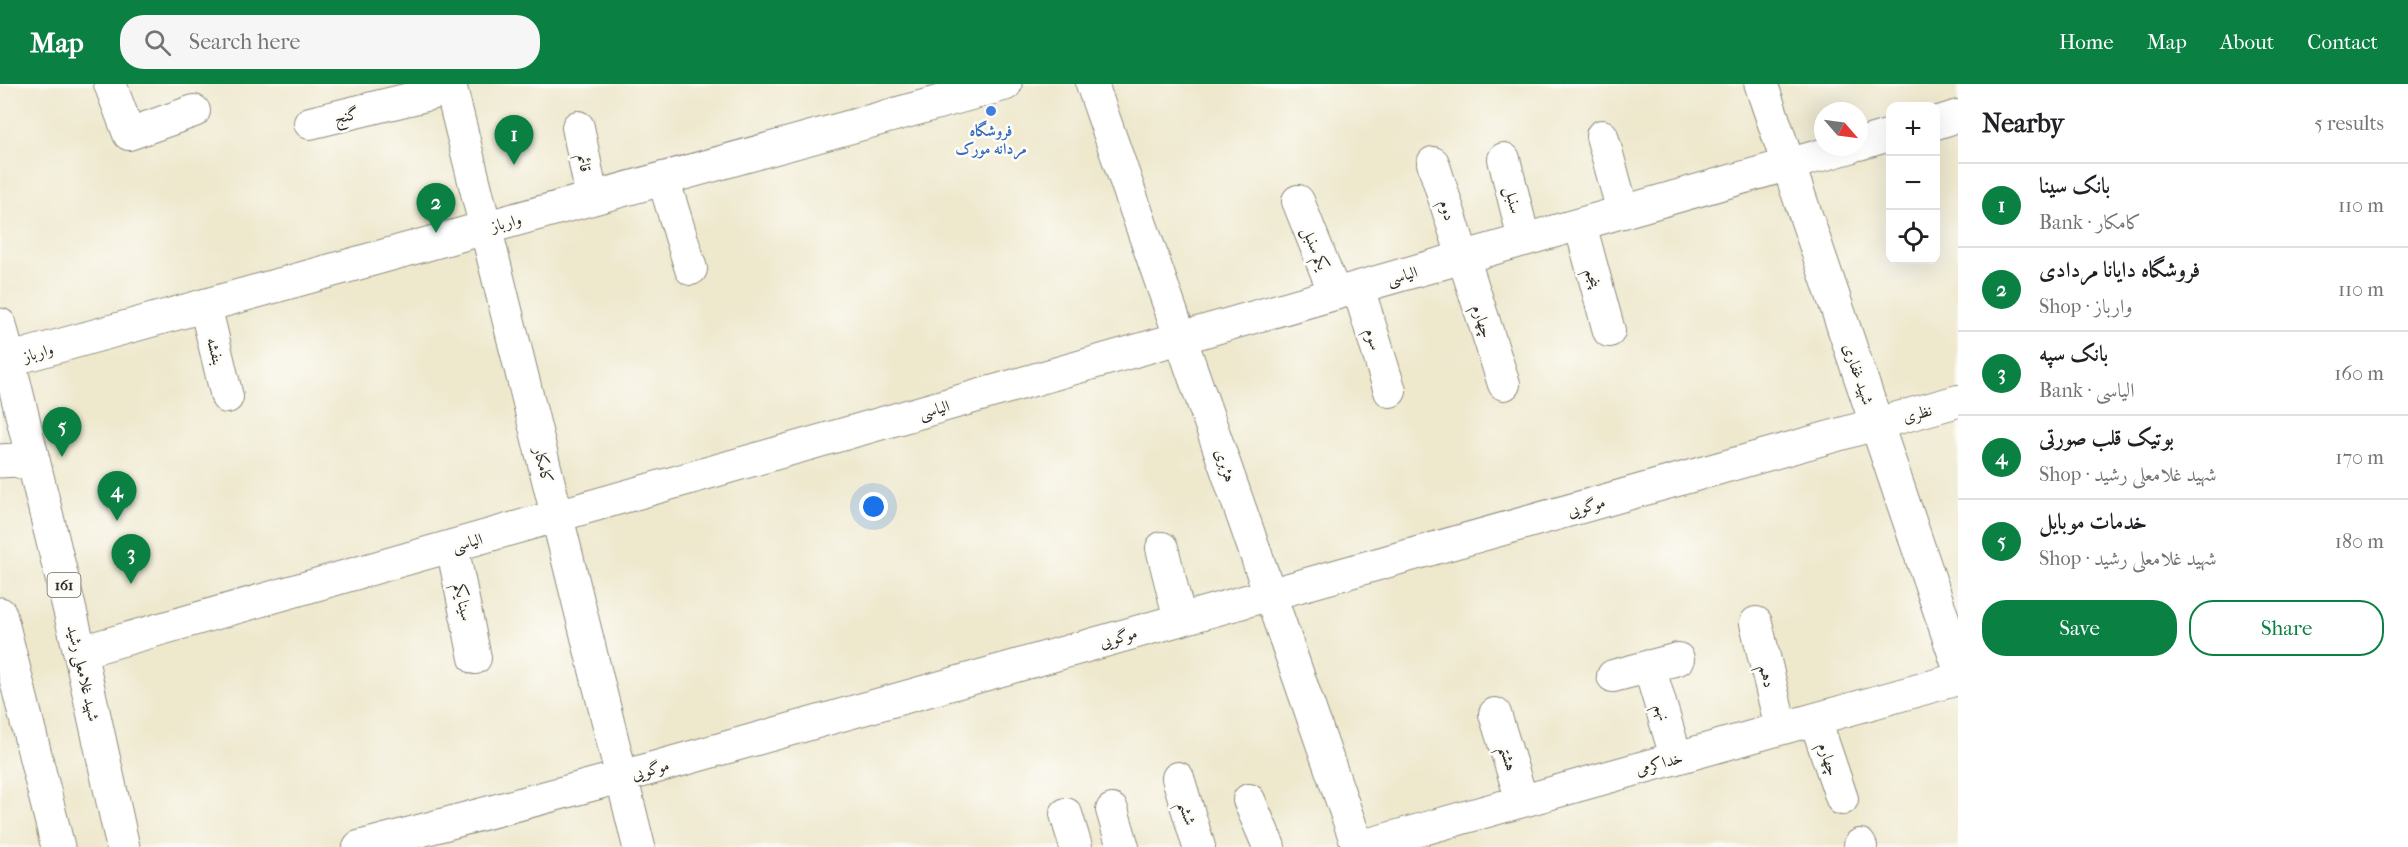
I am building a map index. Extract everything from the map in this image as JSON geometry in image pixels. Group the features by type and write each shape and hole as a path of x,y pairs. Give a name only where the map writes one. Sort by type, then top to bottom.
{"main road":[{"name":"وارباز","path":"4,356 205,305 1005,84"},
{"name":"شهید غفاری","path":"1761,84 1958,664"},
{"name":"شهید غلامعلی رشید","path":"0,325 4,356 80,652 123,847"},
{"path":"0,461 16,460 34,466"},
{"path":"0,614 58,847"}],"street":[{"path":"110,84 129,134 194,111"},
{"name":"هژبری","path":"1092,84 1359,847"},
{"name":"گنج","path":"310,123 450,86"},
{"name":"کامکار","path":"450,86 639,847"},
{"path":"1940,121 1958,116"},
{"name":"قائم","path":"578,127 591,198"},
{"path":"1602,136 1623,212"},
{"path":"1868,141 1886,136"},
{"name":"الیاسی","path":"80,652 1817,156"},
{"name":"سنبل","path":"1504,159 1524,240"},
{"name":"دوم","path":"1433,163 1462,258"},
{"path":"663,178 691,269"},
{"name":"یکم سنبل","path":"1298,201 1347,291"},
{"name":"پنجم","path":"1580,224 1609,331"},
{"name":"چهارم","path":"1462,258 1503,384"},
{"name":"سوم","path":"1347,291 1390,391"},
{"name":"بنفشه","path":"205,305 227,396"},
{"name":"نظری","path":"1876,424 1958,401"},
{"name":"موگویی","path":"359,847 447,836 621,777 1876,424"},
{"name":"سینا یکم","path":"452,546 475,658"},
{"path":"1162,548 1180,620"},
{"name":"دهم","path":"1756,623 1781,728"},
{"name":"نهم","path":"1613,676 1663,662 1677,758"},
{"name":"خداکرمی","path":"1359,847 1958,679"},
{"name":"هشتم","path":"1495,714 1522,801"},
{"name":"چهارم","path":"1815,719 1842,799"},
{"name":"ششم","path":"1178,778 1199,847"},
{"path":"1249,800 1269,847"},
{"path":"1112,810 1123,847"},
{"path":"1066,814 1076,847"}],"place":[{"name":"فروشگاه مردانه مورک","path":"991,111"},
{"name":"بانک سینا","path":"514,165"},
{"name":"فروشگاه دایانا مردادی","path":"436,233"},
{"name":"خدمات موبایل","path":"62,457"},
{"name":"بوتیک قلب صورتی","path":"117,521"},
{"name":"بانک سپه","path":"131,584"}]}
